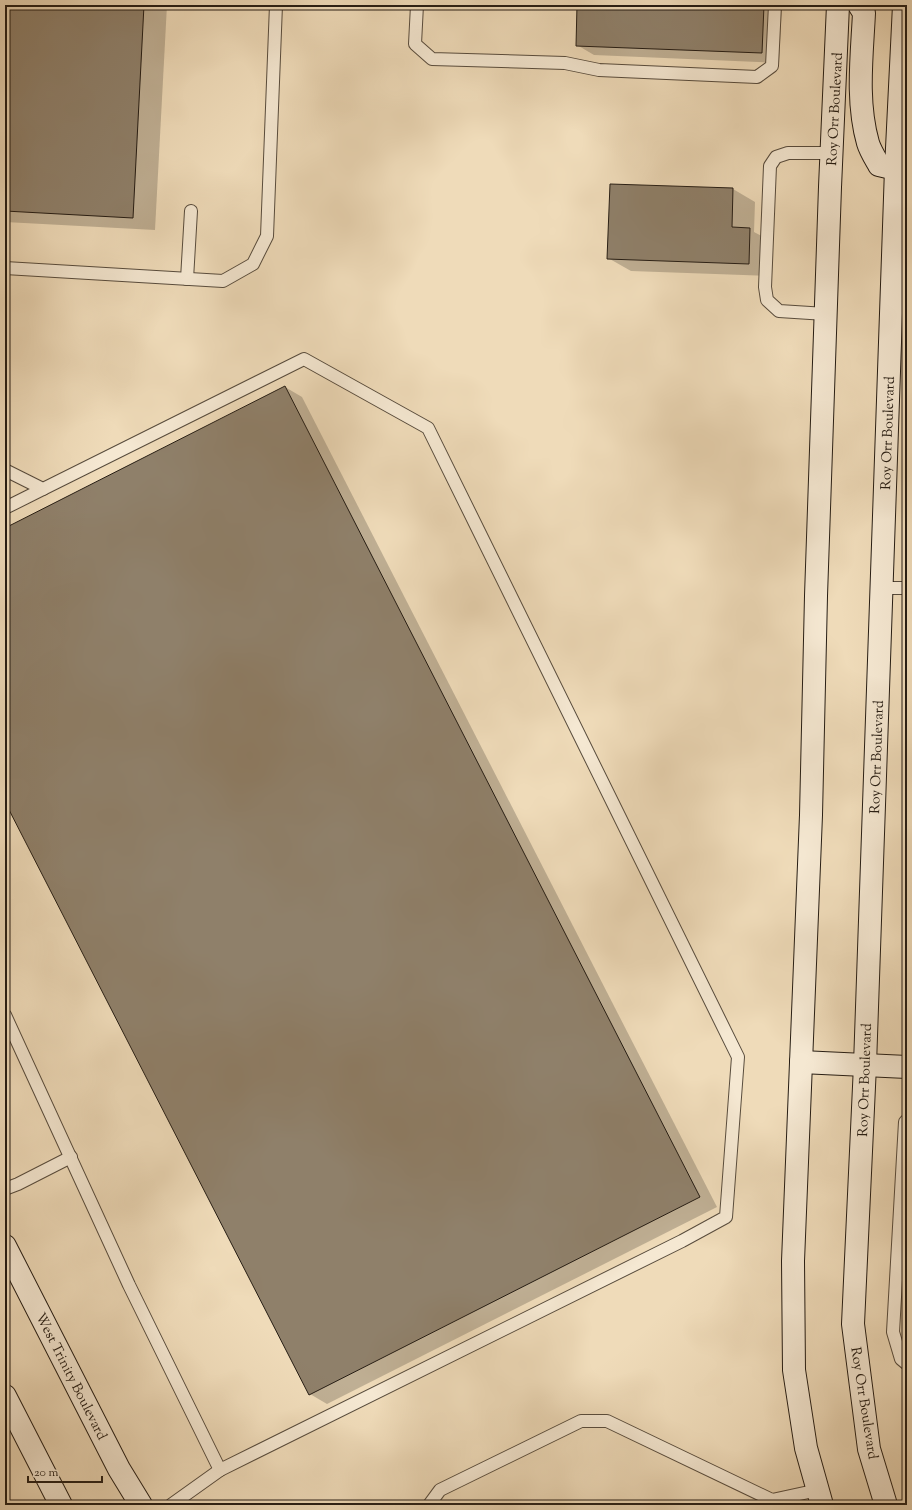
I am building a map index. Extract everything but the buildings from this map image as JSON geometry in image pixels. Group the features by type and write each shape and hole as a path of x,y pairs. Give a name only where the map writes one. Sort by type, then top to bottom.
{"main road":[{"name":"Roy Orr Boulevard","path":"820,1498 806,1448 794,1370 793,1261 811,815 816,596 838,5"},
{"path":"859,5 864,13 861,75 862,107 868,143 878,165 896,169"},
{"name":"Roy Orr Boulevard","path":"886,1505 869,1449 853,1324 865,1065 896,169 902,131 904,5"},
{"path":"801,1062 907,1067"},
{"name":"West Trinity Boulevard","path":"5,1246 119,1469 141,1505"},
{"path":"5,1396 61,1505"}],"lane":[{"path":"5,268 223,281 253,264 267,236 276,5"},
{"path":"417,5 415,44 432,59 565,63 599,70 757,77 772,66 775,5"},
{"path":"826,314 779,311 767,300 765,287 770,166 776,157 788,153 832,153"},
{"path":"188,279 190,211"},
{"path":"5,508 304,359 428,428 738,1057 726,1217 668,1248 220,1470 171,1505"},
{"path":"5,470 43,489"},
{"path":"882,588 907,588"},
{"path":"5,1015 129,1285 220,1470"},
{"path":"907,1120 905,1122 893,1332 901,1359 907,1364"},
{"path":"5,1189 71,1157"},
{"path":"429,1505 440,1490 581,1421 607,1421 770,1502 820,1498"}]}
